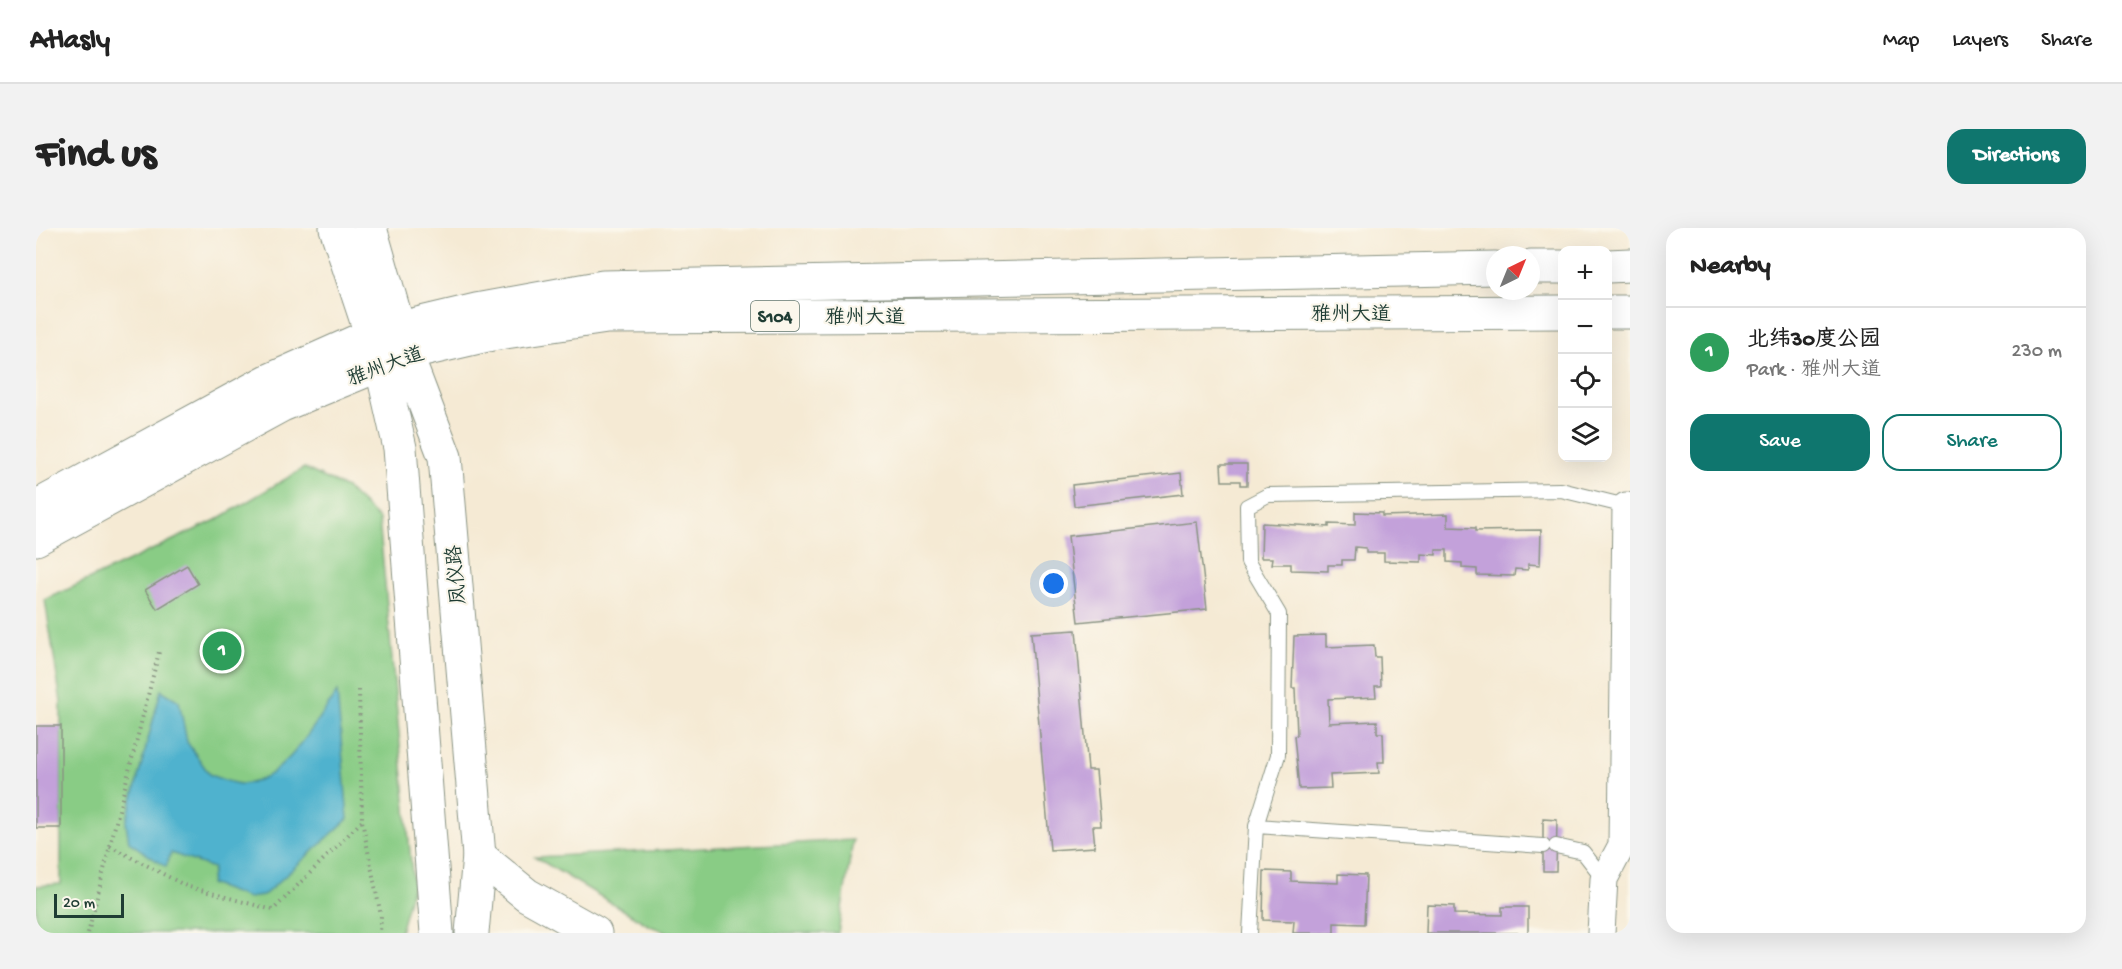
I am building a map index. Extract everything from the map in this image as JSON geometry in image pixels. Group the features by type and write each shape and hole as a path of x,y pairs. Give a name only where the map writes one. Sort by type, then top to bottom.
{"main road":[{"name":"凤仪路","path":"336,228 389,345 445,457 479,856 472,933"},
{"name":"凤仪路","path":"370,228 389,345 405,483 437,933"},
{"path":"1612,266 1630,265"},
{"path":"1540,267 1558,267"},
{"name":"雅州大道","path":"36,507 268,381 389,345 603,287 1486,268"},
{"name":"雅州大道","path":"36,539 389,345 492,334 607,317 1558,312"},
{"path":"1612,312 1630,312"},
{"path":"479,856 528,895 595,933"}],"street":[{"path":"1601,933 1604,879 1622,845 1626,506"}],"lane":[{"path":"1250,933 1256,826 1278,755 1279,614 1248,562 1247,506 1268,495 1561,490 1626,506"},
{"path":"1256,826 1550,846 1583,852 1604,879"}],"path":[{"path":"88,933 160,648"},
{"path":"359,690 362,821 381,916 380,933"},
{"path":"110,846 186,886 273,910 362,821"}],"green space":[{"path":"304,468 346,488 379,519 413,884 400,933 36,933 36,886 61,884 61,702 45,600 218,519"},
{"path":"853,840 838,933 670,933 650,926 535,857"}],"water":[{"path":"161,690 179,701 187,742 210,775 242,784 257,781 285,762 309,734 337,692 348,819 263,896 248,898 210,884 213,868 171,853 166,867 129,842 126,823"}],"building":[{"path":"1221,464 1247,464 1247,485 1240,485 1240,481 1222,481"},
{"path":"1181,473 1183,494 1074,506 1072,485"},
{"path":"1355,512 1382,513 1382,516 1448,514 1448,527 1475,528 1475,531 1541,530 1540,565 1528,564 1528,570 1515,569 1514,576 1477,575 1477,569 1462,568 1462,563 1447,562 1447,550 1436,550 1436,555 1421,554 1421,562 1384,561 1384,553 1366,553 1366,548 1355,547 1354,560 1342,560 1342,565 1328,565 1328,571 1291,570 1291,564 1272,564 1273,558 1261,558 1262,523 1329,527 1329,524 1355,525"},
{"path":"1197,522 1207,609 1078,622 1068,536"},
{"path":"187,565 198,584 157,609 145,590"},
{"path":"1076,630 1088,770 1096,770 1101,826 1093,826 1095,847 1050,850 1031,633"},
{"path":"1326,635 1326,647 1374,645 1375,657 1380,657 1381,686 1375,686 1376,697 1328,699 1329,723 1377,721 1377,733 1383,733 1384,762 1378,762 1379,773 1330,775 1331,788 1299,789 1294,736 1297,735 1295,688 1292,688 1294,636"},
{"path":"36,726 61,726 61,828 36,828"},
{"path":"1543,819 1557,820 1556,871 1543,871"},
{"path":"1264,871 1291,872 1291,881 1338,883 1338,874 1366,875 1364,924 1334,923 1334,933 1293,933 1294,921 1263,920"},
{"path":"1427,905 1454,906 1454,914 1502,915 1502,907 1528,907 1528,933 1426,933"}],"place":[{"name":"北纬30度公园","path":"222,651"}]}
